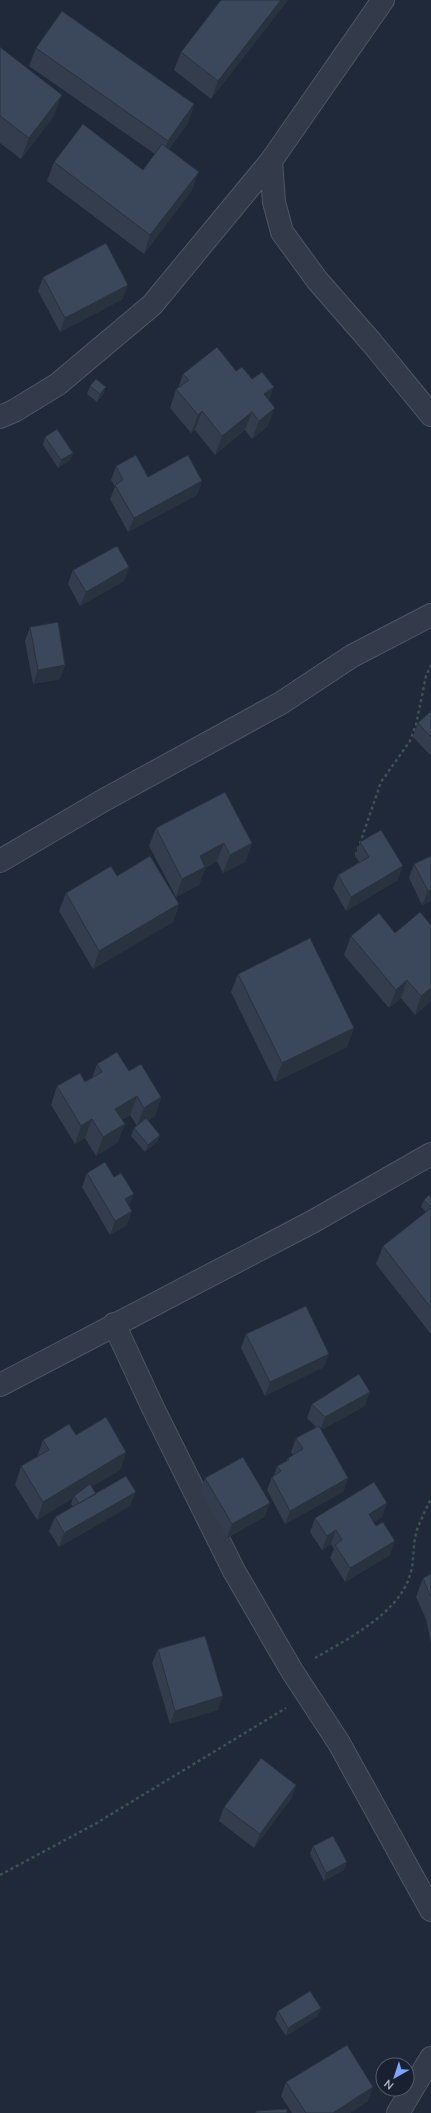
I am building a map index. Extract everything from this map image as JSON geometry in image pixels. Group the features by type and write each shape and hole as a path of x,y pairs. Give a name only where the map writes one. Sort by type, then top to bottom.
{"street":[{"path":"0,417 14,412 58,384 152,305 271,161 383,0"},
{"path":"271,161 274,202 282,232 316,280 372,343 431,415"},
{"path":"0,861 104,800 281,703 352,656 431,615"},
{"path":"0,1385 114,1324 312,1222 431,1154"},
{"path":"114,1324 234,1571 292,1671 339,1743 431,1910"},
{"path":"398,2113 431,2058"}],"path":[{"path":"356,855 381,782 410,741 416,725 426,676 431,665"},
{"path":"292,1671 350,1637 387,1610 399,1596 409,1578 417,1531 431,1499"},
{"path":"0,1875 95,1824 308,1694"}],"building":[{"path":"221,0 281,0 218,81 181,52"},
{"path":"62,11 194,104 168,141 36,48"},
{"path":"0,47 62,95 29,138 0,116"},
{"path":"83,124 143,170 162,144 199,172 150,235 54,162"},
{"path":"106,243 128,285 65,318 43,277"},
{"path":"217,347 236,371 242,367 252,379 262,372 274,387 264,394 275,408 259,421 252,412 222,436 202,411 198,415 176,389 189,380 183,374"},
{"path":"96,379 106,387 100,394 90,386"},
{"path":"57,429 73,453 61,460 45,437"},
{"path":"136,455 148,477 188,455 202,481 134,518 115,485 123,480 116,466"},
{"path":"117,546 129,567 86,592 73,570"},
{"path":"58,622 65,665 38,670 30,627"},
{"path":"431,711 431,737 418,723"},
{"path":"225,792 252,843 230,855 224,843 200,856 205,867 182,879 156,828"},
{"path":"381,830 403,866 351,897 338,875 369,857 360,842"},
{"path":"150,856 179,904 99,951 66,893 111,866 117,876"},
{"path":"431,856 431,890 428,891 414,864"},
{"path":"420,912 431,925 431,988 421,996 407,980 396,990 351,936 379,913 395,933"},
{"path":"310,938 354,1028 282,1063 238,974"},
{"path":"117,1052 129,1071 141,1064 161,1097 144,1108 137,1096 115,1109 125,1124 103,1137 92,1119 81,1126 57,1086 80,1073 85,1082 102,1072 97,1064"},
{"path":"146,1118 160,1135 148,1145 134,1128"},
{"path":"105,1162 114,1177 121,1173 134,1194 125,1199 132,1211 115,1221 87,1173"},
{"path":"429,1195 431,1198 431,1207 424,1200"},
{"path":"431,1208 431,1308 383,1246"},
{"path":"306,1306 329,1354 270,1382 246,1334"},
{"path":"359,1374 370,1392 325,1417 312,1404"},
{"path":"106,1417 126,1452 43,1502 21,1466 49,1450 43,1440 69,1424 76,1435"},
{"path":"319,1426 348,1478 290,1511 272,1477 281,1471 277,1466 289,1460 288,1458 303,1449 296,1438"},
{"path":"243,1457 270,1503 232,1524 205,1478"},
{"path":"126,1476 136,1492 64,1533 55,1517"},
{"path":"374,1482 387,1503 369,1514 376,1526 383,1522 395,1541 350,1568 335,1545 342,1540 336,1530 327,1536 315,1518"},
{"path":"90,1484 96,1494 79,1503 74,1496"},
{"path":"431,1574 431,1598 423,1578"},
{"path":"205,1636 223,1696 175,1711 158,1649"},
{"path":"261,1758 296,1785 260,1834 224,1807"},
{"path":"333,1836 347,1862 326,1873 313,1846"},
{"path":"310,1991 321,2008 288,2028 278,2011"},
{"path":"347,2045 373,2087 333,2113 306,2113 286,2082"},
{"path":"287,2109 287,2113 256,2113 256,2111"}]}
